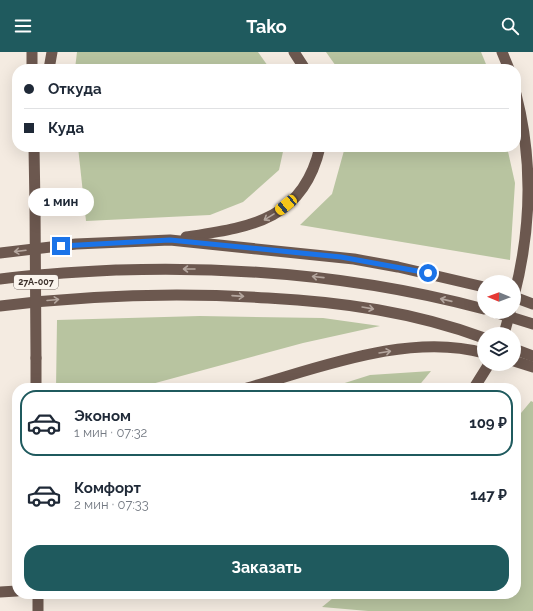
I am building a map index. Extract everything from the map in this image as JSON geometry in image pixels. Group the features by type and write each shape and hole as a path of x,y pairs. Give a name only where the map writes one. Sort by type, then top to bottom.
{"highway":[{"path":"32,52 32,64"},
{"path":"50,64 52,52"},
{"path":"294,52 302,64"},
{"path":"502,52 507,64"},
{"path":"519,275 526,231 528,171 526,140 521,117"},
{"name":"27А-007","path":"34,152 36,383"},
{"path":"35,192 39,152"},
{"path":"0,253 76,244 170,240 239,229 262,221 278,212 295,198 307,182 316,164 319,152"},
{"path":"170,240 354,259 398,267 477,285"},
{"path":"0,279 68,273 148,269 259,271 376,285 477,307"},
{"path":"0,306 106,295 182,294 246,296 359,306 435,322 477,336"},
{"path":"521,299 533,304"},
{"path":"517,319 533,324"},
{"path":"265,383 347,360 396,350 427,347 450,348 477,352"},
{"path":"521,352 533,356"},
{"path":"521,363 533,367"},
{"path":"477,383 485,371"},
{"path":"0,592 12,591"},
{"path":"38,599 38,611"}],"green space":[{"path":"77,52 258,52 266,64 76,64"},
{"path":"326,52 481,52 486,64 334,64"},
{"path":"79,152 283,152 279,170 243,202 210,215 86,221"},
{"path":"344,152 508,152 515,183 510,260 300,225 332,194"},
{"path":"200,316 323,318 380,326 303,343 155,383 56,383 57,320"},
{"path":"431,371 421,383 345,383 370,375"},
{"path":"531,401 533,402 533,611 368,611 322,607 332,599 521,599 521,413"}],"route":[{"path":"61,246 123,241 170,240 341,257 428,273"}]}
